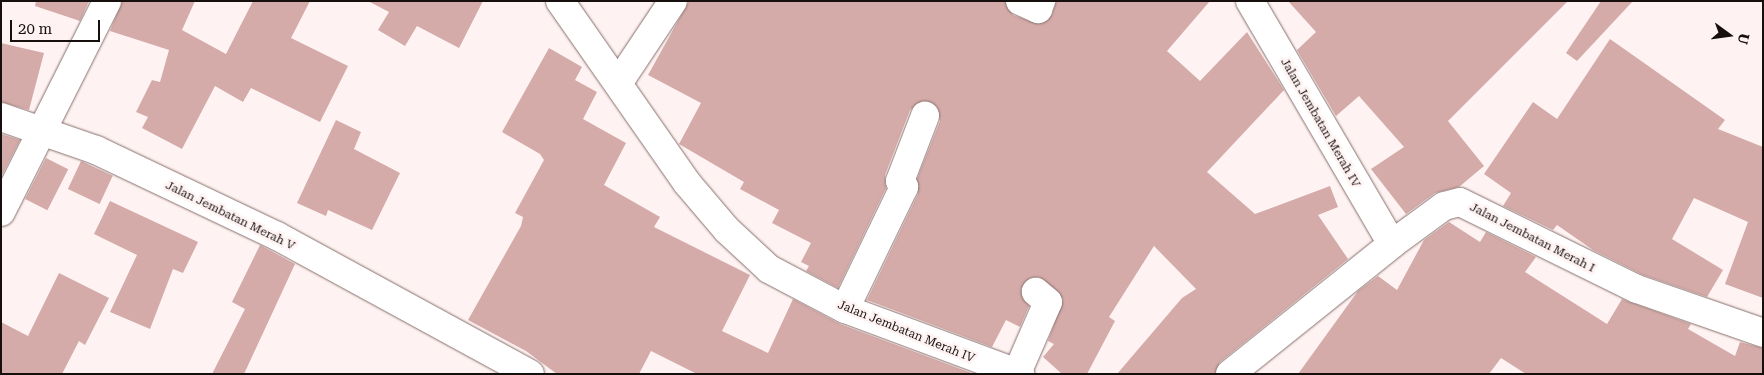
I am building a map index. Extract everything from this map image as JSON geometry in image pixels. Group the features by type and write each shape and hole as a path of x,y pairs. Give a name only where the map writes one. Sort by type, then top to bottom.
{"street":[{"path":"1,212 45,130 107,1"},
{"name":"Jalan Jembatan Merah IV","path":"560,1 619,82 654,138 727,230 769,269 845,309 1018,373"},
{"path":"619,82 673,1"},
{"path":"1020,1 1038,9 1041,1"},
{"name":"Jalan Jembatan Merah IV","path":"1250,1 1392,244"},
{"path":"845,309 904,187 900,181 925,116"},
{"name":"Jalan Jembatan Merah V","path":"1,117 45,130 277,236 530,374"},
{"name":"Jalan Jembatan Merah I","path":"1230,374 1392,244 1444,206 1460,202 1637,289 1763,333"},
{"path":"1018,373 1048,302 1036,292"}],"building":[{"path":"36,1 89,1 80,21 35,6"},
{"path":"122,1 195,1 182,30 226,54 253,1 310,1 291,38 348,66 320,122 251,88 243,102 215,86 182,149 142,128 148,117 136,112 152,80 160,82 169,50 110,31"},
{"path":"368,1 483,1 459,48 417,26 405,46 378,30 389,12"},
{"path":"689,1 1005,1 1013,15 1039,24 1052,15 1056,1 1210,1 1167,51 1200,81 1247,32 1284,90 1207,172 1255,214 1330,186 1338,207 1318,215 1348,259 1220,362 1215,374 1117,374 1182,298 1196,289 1154,246 1109,317 1115,321 1087,374 1062,374 1043,357 1054,344 1048,341 1063,299 1039,277 1030,278 1021,289 1029,306 1020,327 1006,320 992,347 867,300 918,194 917,179 940,121 937,107 923,101 910,110 885,175 886,188 838,288 806,271 809,266 801,262 811,243 772,223 779,210 740,189 744,182 679,144 701,103 648,75"},
{"path":"1288,1 1568,1 1448,121 1484,166 1459,187 1435,193 1406,214 1371,169 1404,147 1359,96 1336,116 1297,50 1316,32"},
{"path":"1601,1 1633,1 1577,61 1566,53"},
{"path":"1610,39 1725,120 1718,129 1763,147 1763,298 1725,284 1748,222 1694,198 1672,239 1723,270 1707,297 1643,275 1593,250 1557,225 1553,230 1503,206 1511,193 1484,174 1533,102 1557,119"},
{"path":"1,43 44,53 29,110 1,102"},
{"path":"549,48 582,67 575,80 597,92 583,119 626,143 604,185 660,217 654,227 750,275 722,331 768,353 793,299 840,324 974,374 697,374 651,351 639,374 557,374 526,351 468,320 521,226 523,217 515,213 544,160 540,154 502,132"},
{"path":"336,120 361,132 354,149 400,173 372,230 328,210 326,216 297,203"},
{"path":"1,134 20,140 1,177"},
{"path":"46,158 68,169 47,210 25,199"},
{"path":"81,161 113,176 100,204 68,189"},
{"path":"110,201 198,242 183,273 173,269 150,329 110,312 137,255 94,234"},
{"path":"1449,222 1480,242 1486,232 1536,257 1525,272 1607,324 1622,299 1691,324 1688,329 1735,356 1740,342 1763,348 1763,374 1526,374 1501,358 1489,374 1298,374 1358,291 1378,276 1397,290 1424,240"},
{"path":"260,245 295,264 244,374 212,374 245,309 232,302"},
{"path":"59,273 109,298 85,345 79,341 62,374 1,374 1,322 28,336"}]}
